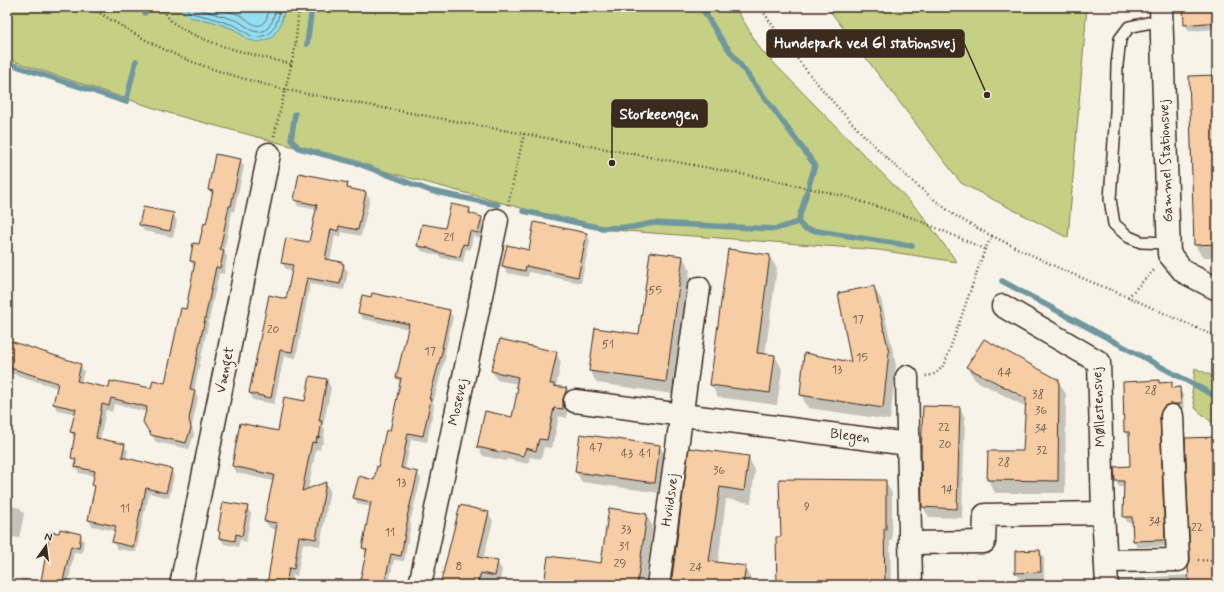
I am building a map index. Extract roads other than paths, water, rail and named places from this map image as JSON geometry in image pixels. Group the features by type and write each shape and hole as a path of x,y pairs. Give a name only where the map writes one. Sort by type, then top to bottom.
{"street":[{"name":"Gammel Stationsvej","path":"1161,14 1169,248"},
{"name":"Vænget","path":"181,585 269,154"},
{"name":"Mosevej","path":"420,585 497,220"},
{"path":"1169,248 1184,272 1217,288"},
{"name":"Hviidsvej","path":"658,585 700,288"},
{"name":"Møllestensvej","path":"1003,306 1099,362 1103,513 1107,585"},
{"path":"907,377 911,585"},
{"path":"575,401 681,414"},
{"name":"Blegen","path":"681,414 908,444"},
{"path":"1106,560 1178,560 1172,416"},
{"path":"910,543 984,542 984,515 1103,513"}],"lane":[{"path":"1161,14 1129,27 1120,39 1117,65 1116,112 1110,199 1114,224 1129,238 1169,248"}],"water":[{"path":"178,7 283,7 284,12 280,26 271,38 259,42 249,40 234,29 211,21 189,17"}],"waterway":[{"path":"145,7 145,13"},
{"path":"307,44 312,7"},
{"path":"523,211 602,228 633,227 653,223 776,229 798,222 815,165 721,39 701,7"},
{"path":"7,63 126,102 136,61"},
{"path":"295,114 291,140 299,148 356,163 431,191 498,205"},
{"path":"798,222 805,229 912,246"},
{"path":"1002,281 1217,397"}],"place":[{"name":"Hundepark ved Gl stationsvej","path":"987,95"},
{"name":"Storkeengen","path":"612,163"}]}
